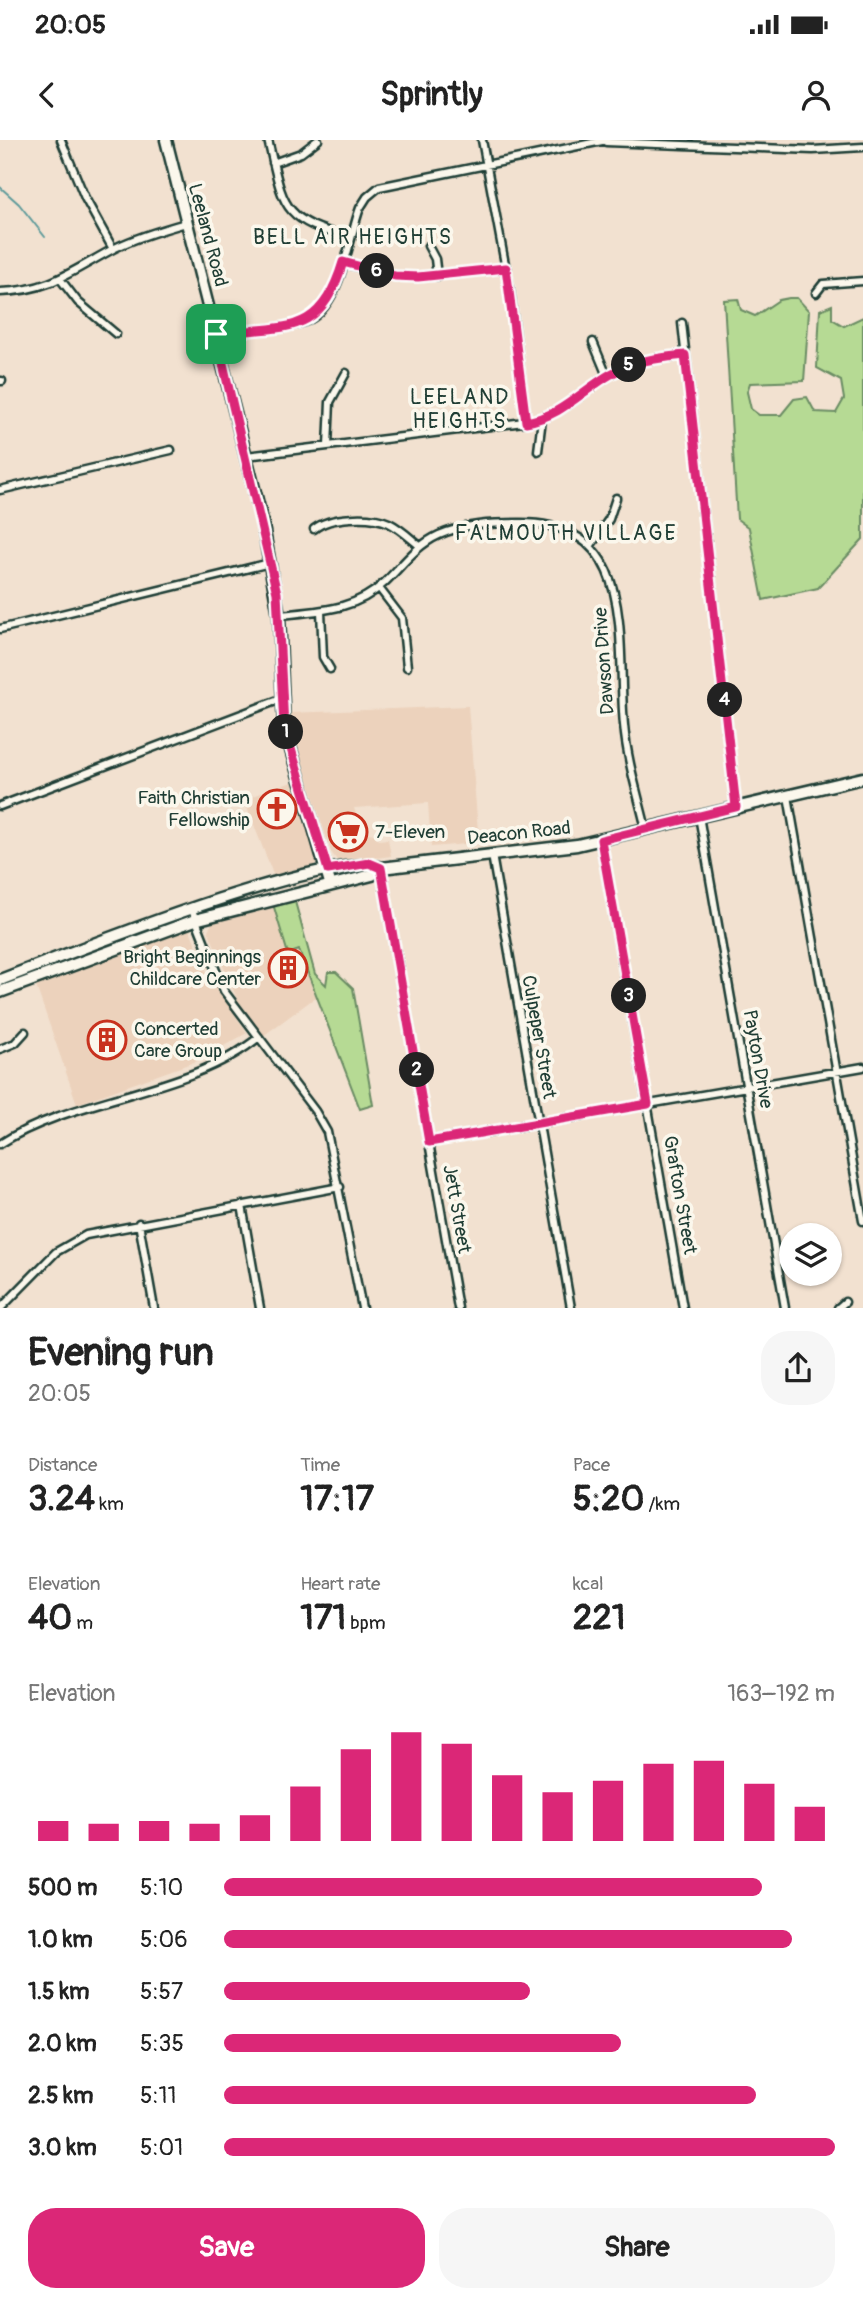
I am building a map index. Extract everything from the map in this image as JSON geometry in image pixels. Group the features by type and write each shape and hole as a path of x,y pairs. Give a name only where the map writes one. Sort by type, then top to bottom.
{"main road":[{"name":"Leeland Road","path":"166,140 271,563 279,615 281,699 289,748 328,870"},
{"name":"Deacon Road","path":"0,992 264,886 328,870 369,863 381,868 601,840 863,778"},
{"name":"Deacon Road","path":"0,980 194,915 372,875 381,868"},
{"path":"328,870 330,883"}],"street":[{"path":"61,140 85,198 113,249"},
{"path":"268,140 281,194 294,216 314,228 350,238"},
{"path":"273,163 301,152 318,140"},
{"path":"482,140 506,268 526,422"},
{"path":"216,334 311,319 332,296 363,201 379,187 607,141 813,150 863,147"},
{"path":"0,292 30,290 61,279 113,249 142,236 186,223"},
{"path":"428,246 435,259 437,276"},
{"path":"343,262 395,276 437,276 506,268"},
{"path":"61,279 78,302 116,334"},
{"path":"816,293 823,284 863,281"},
{"path":"682,323 736,807"},
{"path":"593,342 607,376"},
{"path":"246,456 542,419 565,408 607,376 643,360 685,355"},
{"path":"328,446 330,401 346,373"},
{"path":"538,451 542,419"},
{"path":"0,490 171,450"},
{"path":"279,615 348,605 379,588 420,547 458,529 494,523 537,522 563,528 591,545 609,519 616,498"},
{"path":"314,529 327,522 374,519 397,527 420,547"},
{"name":"Dawson Drive","path":"591,545 605,565 616,600 621,637 624,728 646,830"},
{"path":"0,629 271,563"},
{"path":"379,588 402,618 407,667"},
{"path":"321,611 323,656 330,669"},
{"path":"0,806 281,699"},
{"path":"788,796 863,1221"},
{"name":"Payton Drive","path":"699,816 785,1308"},
{"name":"Grafton Street","path":"601,840 683,1308"},
{"name":"Culpeper Street","path":"492,855 571,1308"},
{"name":"Jett Street","path":"381,868 458,1308"},
{"path":"194,915 224,991 321,1120 331,1143 362,1308"},
{"path":"0,1049 15,1043 25,1032"},
{"path":"0,1144 41,1125 228,1059 258,1037"},
{"path":"429,1142 863,1067"},
{"path":"1,1308 65,1246 86,1235 340,1187"},
{"path":"242,1205 260,1308"},
{"path":"139,1223 154,1308"},
{"path":"838,1308 845,1302"}],"shaded area":[{"path":"468,706 479,843 431,847 428,803 354,808 362,832 374,834 378,840 388,839 391,856 345,862 337,860 331,852 296,747 289,713"},
{"path":"292,782 317,862 310,869 274,877 244,799"},
{"path":"273,904 288,953 299,950 316,997 263,1036 238,1001 208,930 214,920"},
{"path":"190,930 208,975 247,1033 197,1061 77,1104 35,983"}],"green space":[{"path":"797,298 809,311 804,381 750,383 747,392 751,409 759,415 781,415 794,399 807,397 815,412 836,413 844,399 841,381 817,368 820,310 832,305 832,319 844,326 863,317 863,539 818,588 763,600 749,528 737,519 724,300 738,299 741,310 755,316 779,300"},
{"path":"294,898 315,974 326,985 328,972 336,972 353,988 373,1105 360,1109 299,950 288,954 273,904"}],"waterway":[{"path":"0,187 19,204 45,237"}],"place":[{"name":"Faith Christian Fellowship","path":"277,809"},
{"name":"7-Eleven","path":"348,832"},
{"name":"Bright Beginnings Childcare Center","path":"288,968"},
{"name":"Concerted Care Group","path":"107,1040"}],"district":[{"name":"BELL AIR HEIGHTS","path":"353,237"},
{"name":"LEELAND HEIGHTS","path":"460,409"},
{"name":"FALMOUTH VILLAGE","path":"566,533"}],"route":[{"path":"343,262 395,276 418,277 506,268 526,422 547,417 565,408 607,376 631,364 653,358 685,355 736,807 601,840 648,1104 429,1142 381,868 369,863 328,870 289,748 281,699 281,632 277,593 262,520 216,334 298,324 311,319 332,296 343,262"}]}
